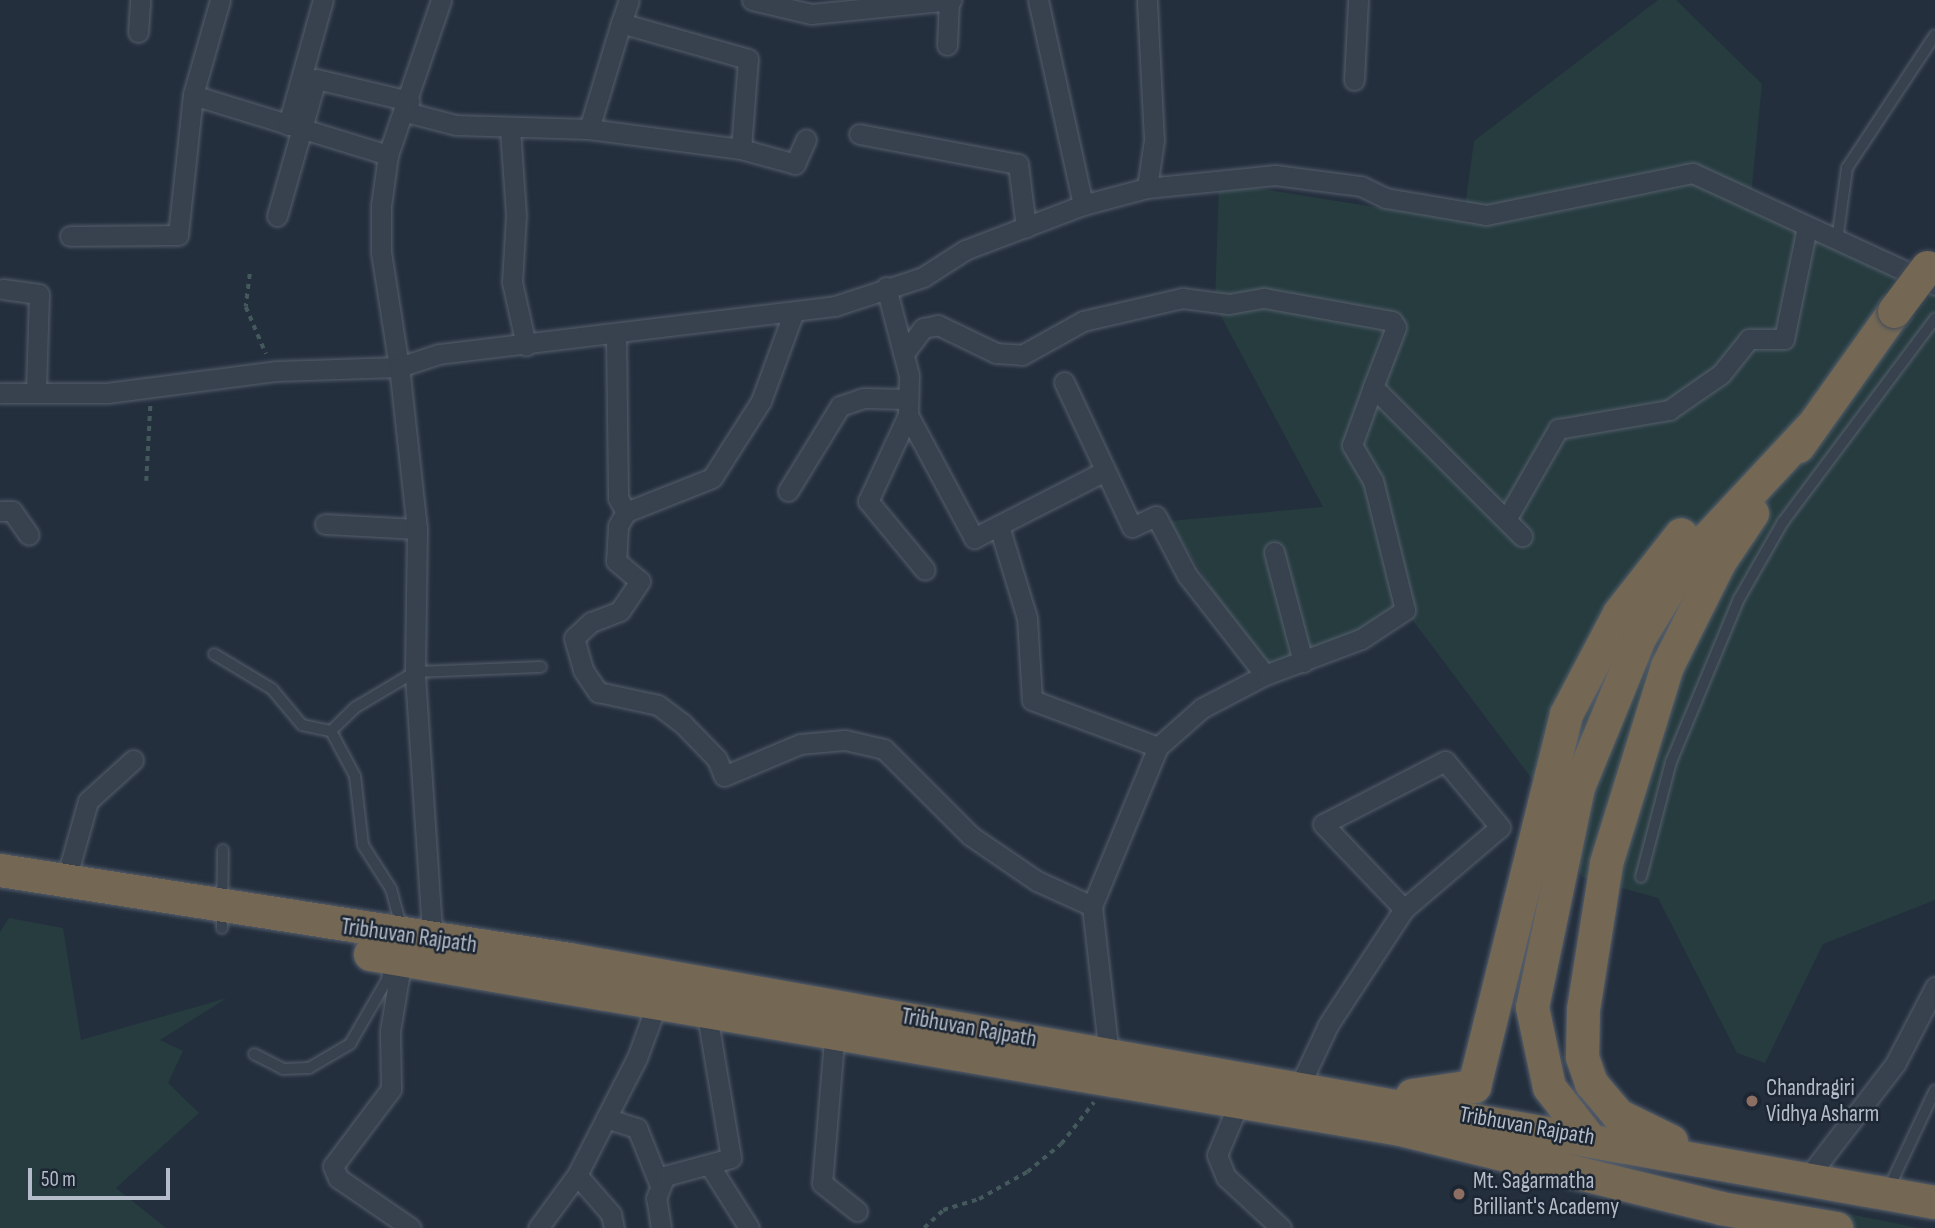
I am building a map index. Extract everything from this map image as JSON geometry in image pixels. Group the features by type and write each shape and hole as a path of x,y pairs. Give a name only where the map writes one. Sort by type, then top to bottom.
{"highway":[{"path":"1711,1161 1605,1103 1582,1057 1583,1009 1606,863 1667,666 1719,562 1894,311 1931,276"},
{"path":"1343,1094 1411,1095 1474,1086 1552,762 1593,657 1619,613 1699,512 1745,466 1810,428"},
{"path":"1810,428 1685,562 1639,638 1592,748 1560,855 1532,1007 1540,1064 1564,1114 1604,1154 1649,1173 1935,1222"},
{"name":"Tribhuvan Rajpath","path":"0,870 224,919 412,952 661,988 1110,1066 1238,1105 1399,1129 1785,1224 1836,1228"},
{"name":"Tribhuvan Rajpath","path":"0,892 224,919"},
{"name":"Tribhuvan Rajpath","path":"661,988 706,1009 1110,1066 1299,1087 1935,1202"}],"street":[{"path":"138,32 141,0"},
{"path":"70,236 178,235 192,95 220,0"},
{"path":"277,216 323,0"},
{"path":"411,1228 338,1178 333,1166 391,1089 390,1031 412,952 417,529 400,368 381,252 388,155 407,106 441,0"},
{"path":"589,129 629,0"},
{"path":"752,0 813,7 950,0 947,45"},
{"path":"1038,0 1083,205"},
{"path":"1147,0 1154,140 1147,188"},
{"path":"1354,80 1358,0"},
{"path":"621,23 748,59 741,149"},
{"path":"294,127 321,77 407,106 510,129 589,129 741,149 795,164 806,139"},
{"path":"192,95 388,155"},
{"path":"510,129 516,215 512,282 526,345"},
{"path":"859,134 1018,164 1026,227"},
{"path":"0,393 150,390 276,371 400,368 439,355 726,316 793,314 923,277 965,250 1083,205 1147,188 1275,175 1361,186 1386,198 1486,215 1693,173 1836,242 1931,276"},
{"path":"1507,518 1558,429 1669,410 1721,374 1749,339 1784,338 1807,227"},
{"path":"886,287 905,352 908,407 974,538 1105,471"},
{"path":"3,289 39,294 36,391"},
{"path":"905,352 923,328 938,325 996,353 1022,355 1083,321 1182,298 1229,304 1264,298 1392,321 1396,327 1352,445 1373,481 1405,610 1362,639 1265,675 1202,708 1158,747 1093,906 1110,1066"},
{"path":"793,314 761,401 712,478 626,512 618,526 616,561 640,581 636,591 620,611 591,622 574,638 583,670 598,692 657,705 717,759 724,776 800,744 845,740 884,749 971,836 1037,881 1093,906"},
{"path":"616,333 621,384 618,488 626,512"},
{"path":"1064,382 1132,527 1156,516 1187,575 1265,675"},
{"path":"1373,387 1507,518 1522,536"},
{"path":"788,491 840,407 863,398 908,407"},
{"path":"908,407 868,501 925,570"},
{"path":"0,511 12,511 29,535"},
{"path":"325,524 417,529"},
{"path":"999,526 1027,618 1032,701 1158,747"},
{"path":"1274,552 1292,604 1303,662"},
{"path":"65,883 88,802 133,760"},
{"path":"1299,1087 1322,1035 1404,909 1500,827 1445,761 1323,824 1404,909"},
{"path":"1808,1177 1895,1064 1935,987"},
{"path":"538,1228 577,1175 606,1118 661,988"},
{"path":"659,1182 731,1158 706,1009"},
{"path":"835,1029 822,1184 857,1211"},
{"path":"1238,1105 1217,1155 1226,1177 1281,1228"},
{"path":"606,1118 637,1128 659,1182 661,1228"},
{"path":"710,1166 749,1228"},
{"path":"577,1175 611,1214 614,1228"}],"lane":[{"path":"1836,242 1847,168 1935,35"},
{"path":"1641,877 1671,762 1739,598 1783,522 1935,319"},
{"path":"214,654 272,689 302,725 331,731"},
{"path":"331,731 356,707 415,672 541,667"},
{"path":"254,1054 283,1069 309,1068 350,1044 387,980 412,952 391,889 363,845 355,776 331,731"},
{"path":"223,850 224,919"},
{"path":"1887,1194 1935,1090"}],"path":[{"path":"250,274 246,307 276,371"},
{"path":"146,481 150,390"},
{"path":"924,1228 943,1210 1008,1185 1061,1144 1110,1066"}],"green space":[{"path":"1658,0 1676,0 1762,84 1750,206 1935,272 1935,900 1823,944 1765,1063 1737,1053 1658,898 1582,877 1532,779 1405,610 1265,675 1169,521 1323,507 1215,305 1219,182 1463,221 1474,141"},
{"path":"9,918 63,928 81,1040 227,998 160,1040 183,1051 168,1083 199,1113 116,1188 166,1228 0,1228 0,932"},
{"path":"1824,1209 1919,1228 1805,1228"}],"place":[{"name":"Chandragiri Vidhya Asharm","path":"1752,1101"},
{"name":"Mt. Sagarmatha Brilliant's Academy","path":"1459,1194"}]}
